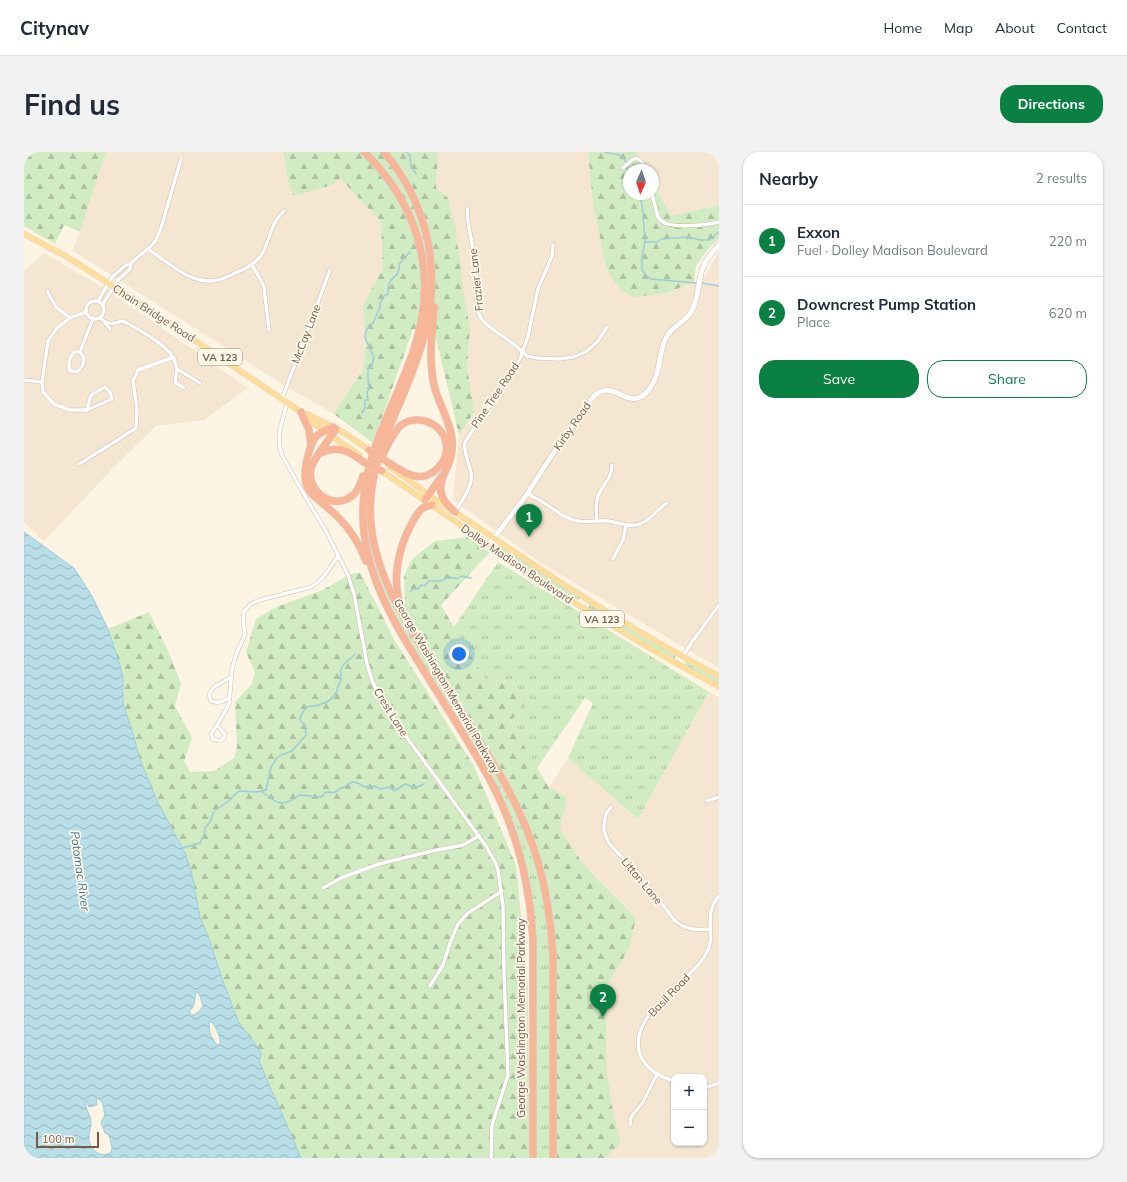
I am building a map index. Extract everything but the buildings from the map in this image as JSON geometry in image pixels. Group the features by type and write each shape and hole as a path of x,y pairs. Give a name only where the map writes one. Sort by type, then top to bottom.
{"highway":[{"name":"George Washington Memorial Parkway","path":"364,152 379,167 393,185 408,213 414,227 420,249 424,280 423,310 416,341 378,437 368,472 363,509 366,548 377,585 405,641 491,782 513,834 524,869 531,912 533,941 533,1158"},
{"name":"George Washington Memorial Parkway","path":"384,152 399,172 414,199 425,228 430,252 431,291 425,332 410,378 384,440 381,472 372,488 370,512 373,543 386,581 397,605 513,798 531,839 541,870 552,932 553,955 553,1158"},
{"path":"430,252 435,292 430,350 431,370 435,391 450,429 452,441 451,455 441,483 441,491 445,501 455,512"},
{"path":"301,412 309,430 311,446"},
{"path":"319,455 328,450 339,449 359,457 365,463 381,472 395,433 406,422 416,420 428,422 436,426 444,436 446,446 445,458 440,466 431,474 424,476 414,476 389,465 369,450"},
{"path":"377,585 359,545 351,532 338,517 316,499 308,488 305,480 305,468 311,446 317,435 324,430 334,428 332,436 313,464 311,481 314,489 328,500 337,501 346,499 354,494 359,487 366,465 378,437"},
{"path":"427,498 445,471"},
{"path":"409,625 399,601 397,572 398,558 407,532 418,513 423,508 432,505"}],"main road":[{"name":"Chain Bridge Road","path":"24,234 69,258 114,286 301,412 334,428 369,450"},
{"name":"Kirby Road","path":"489,544 527,494 591,399 596,394 609,389 626,398 633,399 641,396 647,391 656,377 664,341 672,328 692,312 704,264 719,245"},
{"name":"Chain Bridge Road","path":"301,412 313,423 359,457"},
{"name":"Dolley Madison Boulevard","path":"389,465 427,498 432,505 528,572 581,607 678,665 719,687"},
{"name":"Dolley Madison Boulevard","path":"381,472 455,512 586,599 719,676"},
{"path":"581,607 586,599"},
{"path":"678,665 683,656"}],"street":[{"path":"715,152 719,157"},
{"path":"98,301 112,277 126,265 131,264 148,249 159,235 181,159"},
{"path":"628,164 632,160 637,159 642,164"},
{"path":"654,200 658,218 666,224 703,225 719,222"},
{"name":"Frazier Lane","path":"467,208 476,265 477,307 480,317 487,325 527,356 559,360 574,357 593,346 603,335 607,327"},
{"path":"148,249 191,278 210,282 224,279 252,265 261,256 275,221 284,211"},
{"name":"Pine Tree Road","path":"451,518 469,489 472,478 464,449 465,442 515,367 523,352 538,289 552,256 553,245"},
{"path":"103,304 94,300 88,303 86,312 93,318 100,317 104,313 103,304 118,280 130,269 131,264"},
{"path":"252,265 264,288 269,330"},
{"name":"McCay Lane","path":"282,399 330,270"},
{"path":"47,291 56,307 70,318"},
{"path":"86,312 70,318 57,328 48,341 42,382 43,392 54,404 70,410 87,410 112,399 110,392 105,387 91,396 87,410"},
{"path":"100,317 110,329"},
{"path":"80,352 89,332 93,318"},
{"path":"104,322 110,324 123,321 139,329 159,343 174,357 177,369 175,382 184,388"},
{"path":"74,352 80,352 84,358 84,363 81,370 77,372 72,371 69,369 71,355 74,352"},
{"path":"79,464 136,428 137,409 133,381 138,370 174,357"},
{"path":"177,369 200,383"},
{"path":"24,380 42,382"},
{"name":"Crest Lane","path":"287,403 279,436 282,455 348,575 352,586 366,660 377,691 397,724 479,836 496,864 502,891 503,906 508,1075 492,1124 491,1158"},
{"path":"596,520 597,497 611,474 612,465"},
{"path":"527,494 568,518 580,522 596,520 632,526 644,523 667,503"},
{"path":"613,559 623,540 626,525"},
{"path":"217,724 224,734 224,738 220,741 213,739 211,734 217,724 227,708 230,696 232,669 237,652 244,637 245,629 243,614 246,608 260,600 316,584 338,556"},
{"path":"683,656 719,605"},
{"path":"230,696 217,703 211,701 209,694 214,687 231,677"},
{"path":"707,801 719,797"},
{"name":"Litton Lane","path":"611,807 606,814 604,824 606,836 612,847 639,874 675,921 690,929 710,929"},
{"path":"322,888 341,878 373,866 419,854 463,845 479,836"},
{"path":"430,986 443,965 458,924 468,913 502,891"},
{"name":"Basil Road","path":"671,1080 657,1074 646,1066 640,1055 638,1042 641,1029 647,1017 706,955 710,943 710,913 714,902 719,896"},
{"path":"630,1125 631,1117 643,1102 657,1074"},
{"path":"707,1087 719,1083"}],"shaded area":[{"path":"106,152 283,152 287,178 340,178 381,222 383,268 363,305 366,340 363,370 334,414 290,389 72,250 80,232"},
{"path":"588,152 593,204 605,262 615,283 623,292 633,296 667,293 694,282 702,281 719,251 719,668 541,563 453,500 459,435 474,412 467,366 470,329 463,289 436,188 438,153"},
{"path":"636,152 719,152 719,205 671,216 659,194 659,164 643,164"},
{"path":"44,253 107,290 248,388 204,420 156,426 113,468 44,541 24,522 24,271"},
{"path":"709,692 719,697 719,1158 605,1158 621,1143 612,1106 607,1072 607,985 629,949 636,918 583,864 560,829 567,797 549,788 568,758 638,819"}],"green space":[{"path":"24,152 106,152 80,232 64,225 55,244 24,226"},
{"path":"283,152 440,152 438,153 436,188 448,198 456,231 463,289 470,329 467,366 474,412 459,435 436,338 413,329 373,443 334,414 363,370 366,340 363,305 383,268 381,222 340,178 334,184 302,194 293,195 287,178"},
{"path":"588,152 636,152 643,164 623,164 623,200 659,200 659,194 671,216 719,205 719,239 709,248 696,266 694,282 667,293 633,297 623,292 609,273 605,262 593,204"},
{"path":"366,528 369,528 377,564 511,797 535,856 549,925 551,970 551,1158 536,1158 536,947 510,819 397,622 381,587 370,554"},
{"path":"468,537 490,552 441,605 486,681 509,682 530,698 510,722 549,788 567,797 560,829 583,864 636,918 629,949 607,985 607,1072 612,1106 621,1143 605,1158 555,1158 556,961 552,909 540,858 522,809 405,608 404,576 412,559 435,541"},
{"path":"499,544 580,597 580,599 577,600 554,586 499,548"},
{"path":"498,562 709,692 638,819 568,758 593,703 585,698 537,768 510,722 530,698 509,682 486,681 454,627"},
{"path":"360,572 395,641 474,766 516,865 528,987 530,1158 301,1158 259,1062 261,1054 259,1049 239,1023 208,936 200,918 192,874 157,801 139,757 123,703 123,677 108,629 149,612 168,651 181,683 175,706 192,738 184,761 190,772 214,771 234,758 237,747 235,702 252,684 255,673 246,652 256,619 276,607 323,590 348,575"},
{"path":"589,604 676,655 676,658 673,659 588,608"},
{"path":"687,661 719,678 719,684 685,665"}],"water":[{"name":"Potomac River","path":"24,532 74,568 92,596 108,629 123,677 123,703 139,757 157,801 185,853 192,874 200,918 208,936 239,1023 259,1049 261,1054 259,1062 301,1158 24,1158","holes":["197,991 203,1006 198,1012 192,1015 190,1010 194,1004","209,1022 212,1022 220,1039 220,1045 216,1044 210,1034","96,1098 99,1099 103,1105 105,1115 101,1122 105,1133 109,1135 112,1148 111,1153 107,1154 99,1153 93,1149 89,1141 91,1123 86,1106 86,1100 89,1107 97,1105"]}],"waterway":[{"path":"407,152 410,156 411,166 416,174"},
{"path":"605,152 619,155 628,164"},
{"path":"641,200 645,242 642,256 642,270 651,279 697,283"},
{"path":"645,242 657,242 661,239 689,237 700,240 709,240 719,232"},
{"path":"362,413 365,408 365,400 368,400 368,369 372,365 374,357 365,338 366,330 373,323 384,296 388,294 389,284 397,274 399,264 410,252"},
{"path":"701,283 719,286"},
{"path":"410,592 413,589 418,589 421,585 424,586 429,581 441,581 450,577 457,579 461,576 471,578"},
{"path":"182,848 200,843 204,835 205,828 210,822 214,811 230,800 239,791 257,792 266,790 271,767 277,758 292,751 306,735 305,725 300,720 306,707 316,706 330,700 334,696 341,680 342,668 345,663 355,654"},
{"path":"261,791 275,801 282,803 293,800 299,795 321,797 326,792 336,792 352,782 365,787 374,786 381,789 389,787 394,791 406,784 415,787 424,784"}],"place":[{"name":"Exxon","path":"529,537"},
{"name":"Downcrest Pump Station","path":"603,1017"}]}
